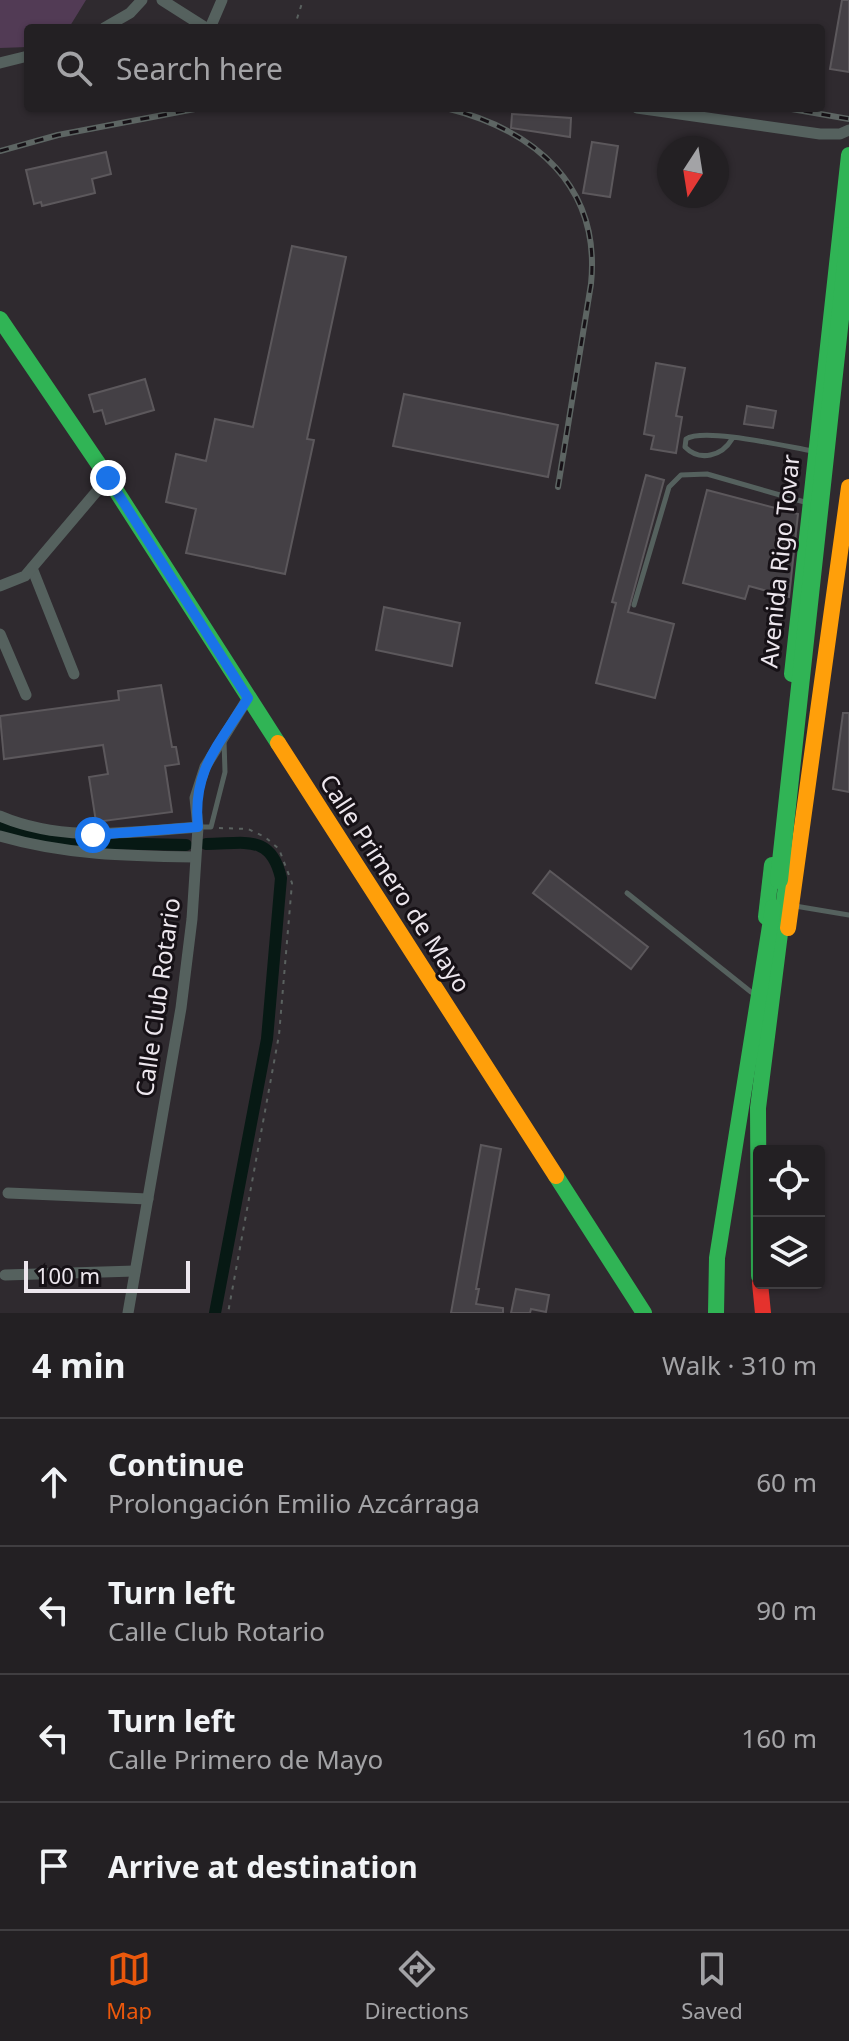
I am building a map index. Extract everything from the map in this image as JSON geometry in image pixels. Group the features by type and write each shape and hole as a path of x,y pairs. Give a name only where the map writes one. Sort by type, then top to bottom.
{"main road":[{"name":"Avenida Rigo Tovar","path":"716,1313 715,1252 733,1169 759,972 808,503 849,155"},
{"name":"Avenida Rigo Tovar","path":"759,972 779,880 849,236"},
{"name":"Calle Primero de Mayo","path":"0,319 108,478 644,1313"},
{"name":"Avenida Rigo Tovar","path":"758,1217 756,1146 849,347"},
{"name":"Avenida Rigo Tovar","path":"774,1004 794,905 849,487"},
{"path":"808,503 847,515"},
{"path":"805,540 812,525 823,522 839,529 842,540"},
{"path":"760,1289 761,1311"}],"street":[{"path":"111,24 130,13 142,0"},
{"path":"162,0 201,24"},
{"path":"210,24 222,0"},
{"path":"0,63 24,57"},
{"path":"665,112 820,134 840,134 849,130"},
{"path":"0,586 25,576 108,478"},
{"path":"32,568 74,674"},
{"path":"0,634 26,695"},
{"name":"Calle Club Rotario","path":"128,1313 181,1008 198,827 195,798 199,781 248,698"},
{"path":"0,816 44,830 93,835 198,827"},
{"path":"0,836 38,847 97,856 195,857"},
{"path":"8,1193 148,1199"},
{"path":"5,1275 135,1271"}],"lane":[{"path":"732,439 727,448 713,455 690,452 685,447 686,439 693,435 732,439 814,451"},
{"path":"634,605 669,487 681,475 707,474 808,503"},
{"path":"198,827 211,827 225,772 224,736"},
{"path":"627,893 756,995"},
{"path":"794,905 849,915"}],"path":[{"path":"295,24 303,0"},
{"path":"211,827 248,829 265,837 279,849 292,883 279,1035 228,1313"}],"shaded area":[{"path":"0,0 86,0 71,24 24,24 24,47 0,48"}],"building":[{"path":"842,0 849,0 849,72 830,69"},
{"path":"512,114 571,118 570,137 511,128"},
{"path":"592,142 618,146 610,197 583,193"},
{"path":"106,152 111,174 92,179 95,193 42,206 41,202 34,204 26,170"},
{"path":"292,246 346,257 307,439 314,440 285,574 186,553 196,509 166,502 176,454 206,461 215,419 253,427"},
{"path":"656,363 685,368 676,416 682,417 676,453 651,449 654,436 644,434"},
{"path":"145,379 154,410 106,424 102,410 94,412 89,395"},
{"path":"404,394 558,425 548,477 393,446"},
{"path":"747,406 776,411 773,428 744,424"},
{"path":"646,475 664,480 628,612 674,624 655,698 596,683 616,603 612,602"},
{"path":"707,490 798,514 789,597 749,586 745,599 683,583"},
{"path":"384,607 460,623 452,666 376,650"},
{"path":"161,685 172,747 176,747 179,764 165,766 172,812 96,822 89,777 108,774 103,745 4,759 0,716 119,700 118,691"},
{"path":"843,713 849,713 849,792 833,789"},
{"path":"550,871 648,947 631,969 533,893"},
{"path":"481,1145 501,1149 476,1304 503,1308 503,1313 451,1313"},
{"path":"516,1289 549,1295 546,1312 531,1309 530,1313 511,1313"}],"waterway":[{"path":"0,828 63,842 186,845"},
{"path":"206,844 244,843 263,847 276,864 281,878 267,1039 215,1313"}],"railway":[{"path":"0,151 58,135 179,112"},
{"path":"459,112 508,131 534,148 556,168 573,191 585,218 591,249 591,284 558,487"},
{"path":"809,112 849,119"}],"traffic: fast":[{"path":"792,674 849,155"},
{"path":"779,880 849,236"},
{"path":"0,319 108,478 278,743"},
{"path":"759,1217 758,1108 789,862"},
{"path":"766,917 772,865"},
{"path":"716,1313 717,1258 773,907"},
{"path":"556,1176 644,1313"}],"traffic: slow":[{"path":"788,928 849,487"},
{"path":"278,743 556,1176"}],"traffic: jam":[{"path":"761,1289 763,1313"}],"route":[{"path":"93,835 198,827 195,798 199,781 248,698 108,478"}]}
